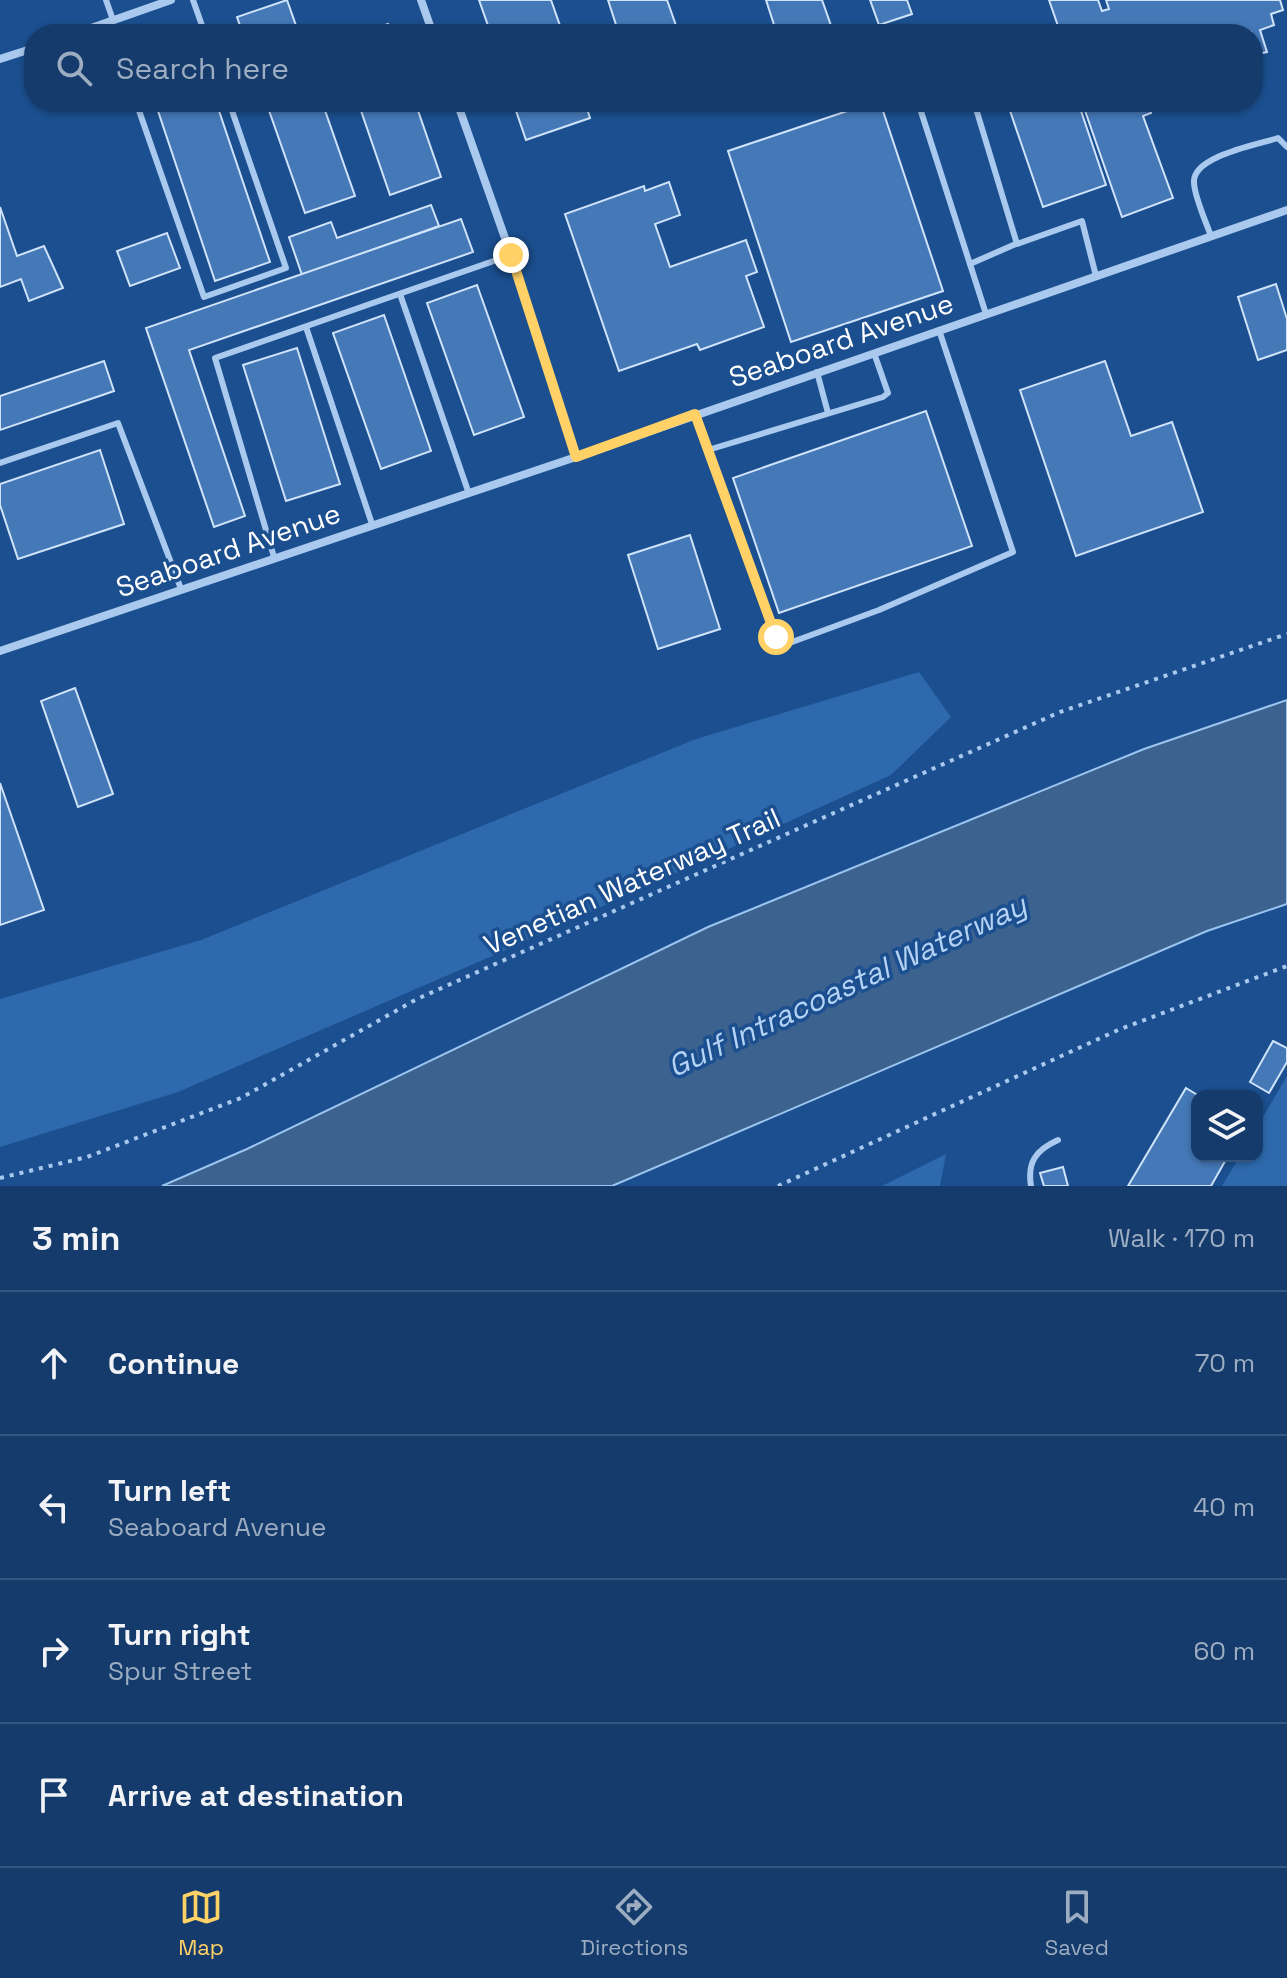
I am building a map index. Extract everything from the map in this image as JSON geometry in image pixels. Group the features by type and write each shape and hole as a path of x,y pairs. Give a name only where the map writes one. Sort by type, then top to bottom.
{"street":[{"path":"102,24 171,0"},
{"path":"421,0 429,24"},
{"path":"0,59 24,51"},
{"path":"461,112 511,255 576,457"},
{"name":"Seaboard Avenue","path":"0,651 576,457 1287,210"}],"lane":[{"path":"106,0 111,24"},
{"path":"193,0 201,24"},
{"path":"139,112 204,297 286,268 232,112"},
{"path":"921,112 986,314"},
{"path":"977,112 1019,243"},
{"path":"1211,236 1194,182 1198,168 1209,160 1278,138 1287,147"},
{"path":"970,264 1082,221 1096,276"},
{"path":"274,557 215,358 511,255"},
{"path":"400,294 468,491"},
{"path":"306,327 372,524"},
{"path":"695,414 776,637 784,645 879,610 1013,552 939,330"},
{"path":"708,450 883,397 888,393 874,352"},
{"path":"817,372 828,413"},
{"path":"0,463 118,423 181,589"},
{"path":"1031,1186 1030,1168 1034,1155 1041,1147 1058,1140"}],"path":[{"name":"Venetian Waterway Trail","path":"0,1178 87,1157 241,1098 417,999 1060,712 1287,634"},
{"path":"778,1186 1118,1030 1287,966"}],"shaded area":[{"path":"919,672 951,717 891,775 513,947 178,1092 0,1147 0,999 201,940 696,739"},
{"path":"1287,1076 1287,1186 1222,1186 1236,1162 1263,1162 1263,1117"},
{"path":"946,1154 940,1186 882,1186"}],"water":[{"name":"Gulf Intracoastal Waterway","path":"1287,700 1287,904 1207,931 612,1186 162,1186 247,1149 708,927 1144,749"}],"building":[{"path":"287,0 295,24 239,24 237,17"},
{"path":"479,0 551,0 559,24 487,24"},
{"path":"608,0 667,0 675,24 616,24"},
{"path":"766,0 822,0 830,24 774,24"},
{"path":"870,0 907,0 912,14 879,24"},
{"path":"1049,0 1098,0 1102,11 1109,9 1106,0 1280,0 1283,10 1271,14 1274,25 1263,29 1263,24 1057,24"},
{"path":"158,112 219,112 270,262 215,281"},
{"path":"270,112 326,112 355,196 305,213"},
{"path":"361,112 418,112 441,177 390,195"},
{"path":"516,112 588,112 590,118 526,140"},
{"path":"844,112 883,112 943,291 791,342 728,151"},
{"path":"1010,112 1081,112 1106,185 1043,207"},
{"path":"1085,112 1151,113 1143,116 1173,198 1122,217"},
{"path":"669,182 680,215 655,224 670,267 746,240 757,272 746,276 764,327 700,350 697,344 619,371 565,214 644,186 645,191"},
{"path":"431,205 439,226 302,275 289,237 331,222 337,238"},
{"path":"0,207 17,256 44,246 63,288 29,301 21,279 0,287"},
{"path":"461,219 473,252 189,350 245,516 214,527 146,328"},
{"path":"167,233 180,268 130,286 117,251"},
{"path":"1276,284 1287,319 1287,350 1258,360 1238,297"},
{"path":"477,285 524,417 474,435 427,303"},
{"path":"384,315 431,451 381,469 333,333"},
{"path":"297,348 340,484 286,501 243,365"},
{"path":"104,361 114,391 0,430 0,396"},
{"path":"1105,361 1131,436 1172,422 1203,512 1076,556 1020,390"},
{"path":"926,411 972,546 779,613 733,478"},
{"path":"100,450 124,524 18,559 0,505 0,484"},
{"path":"690,535 720,629 658,649 628,555"},
{"path":"75,688 113,794 78,807 41,701"},
{"path":"0,783 44,910 0,925"},
{"path":"1273,1041 1287,1048 1287,1062 1269,1093 1250,1082"},
{"path":"1186,1088 1191,1091 1191,1162 1225,1162 1211,1186 1128,1186"},
{"path":"1063,1167 1068,1186 1044,1186 1040,1173"}],"route":[{"path":"511,255 576,457 695,414 776,637"}]}
